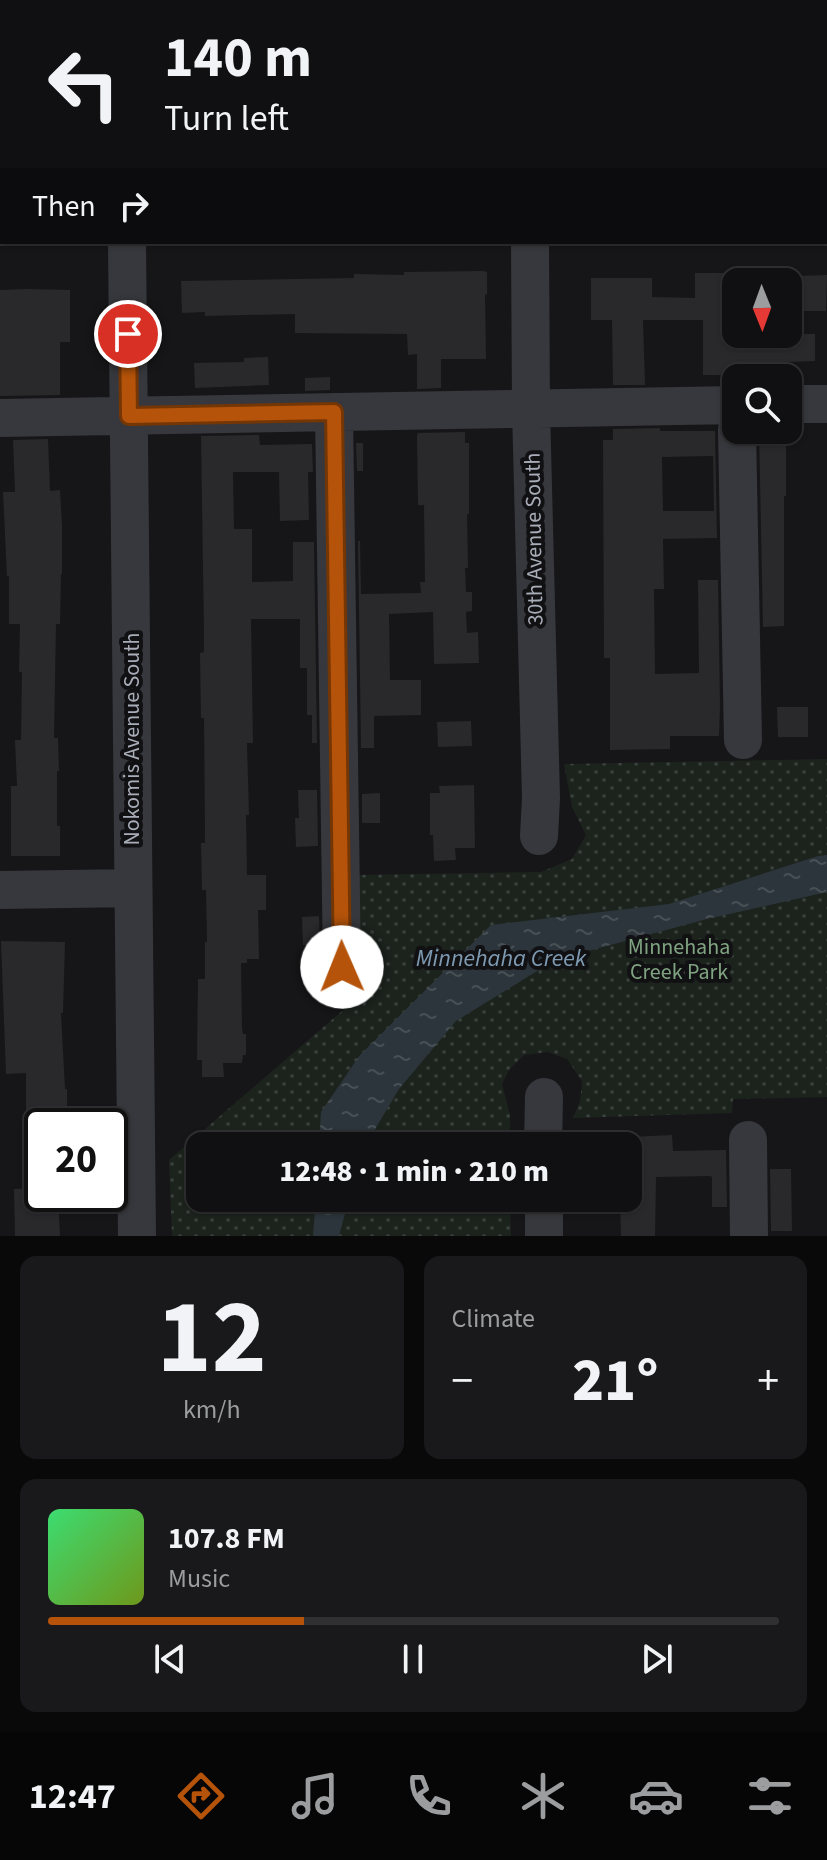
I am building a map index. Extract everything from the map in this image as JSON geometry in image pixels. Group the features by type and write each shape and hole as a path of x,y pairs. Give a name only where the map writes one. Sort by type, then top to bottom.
{"street":[{"name":"Nokomis Avenue South","path":"127,244 137,1236"},
{"name":"30th Avenue South","path":"530,244 541,798 539,836"},
{"path":"802,404 827,404"},
{"path":"0,418 722,405"},
{"path":"334,412 342,967"},
{"path":"737,444 743,740"},
{"path":"0,890 133,888"},
{"path":"543,1132 544,1097"},
{"path":"748,1140 749,1236"},
{"path":"544,1212 544,1236"}],"green space":[{"name":"Minnehaha Creek Park","path":"827,759 827,1097 733,1099 732,1113 573,1118 580,1101 582,1081 567,1059 548,1052 524,1055 509,1070 502,1084 510,1115 510,1132 202,1132 356,999 355,875 541,872 572,859 586,835 572,807 564,764"},
{"name":"Minnehaha Creek Park","path":"186,1145 186,1212 510,1212 511,1236 172,1236 169,1160"}],"water":[{"name":"Minnehaha Creek","path":"827,855 827,892 707,919 555,960 456,1021 399,1089 373,1132 320,1132 321,1112 360,1055 491,925 669,904"},
{"path":"315,1212 345,1212 339,1236 313,1236"}],"building":[{"path":"487,272 486,359 441,359 441,388 417,389 417,354 408,355 407,334 295,333 295,314 205,316 205,312 182,313 181,281 354,278 354,274"},
{"path":"695,273 722,273 722,348 802,348 802,334 815,334 815,361 722,364 722,375 703,375 703,320 643,320 645,385 613,385 612,320 591,320 591,278 652,278 652,297 695,298"},
{"path":"827,275 826,311 802,311 802,276"},
{"path":"0,290 70,290 70,342 60,342 60,395 0,396"},
{"path":"268,357 269,385 195,388 194,363 244,362 244,358"},
{"path":"330,377 330,390 305,391 305,378"},
{"path":"613,429 715,431 717,538 663,539 664,589 654,589 655,674 699,673 698,580 718,580 719,736 670,736 670,749 610,750 610,658 604,658 603,440 613,440","holes":["713,456 714,511 663,511 662,457"]},
{"path":"465,432 465,443 469,443 466,592 472,592 472,611 466,612 467,633 478,632 479,663 434,664 433,612 389,614 390,680 421,680 421,715 374,716 374,748 361,748 358,541 361,594 421,593 420,582 425,582 424,505 418,505 417,436 418,433"},
{"path":"259,435 260,445 312,444 313,472 308,472 309,520 280,521 279,472 233,472 234,529 252,529 252,582 293,581 293,542 314,542 317,743 312,743 312,715 307,715 307,668 300,668 300,619 251,619 253,743 247,743 247,875 266,875 266,910 258,910 259,959 247,959 247,963 241,963 242,1028 243,1034 246,1034 246,1055 243,1055 242,1063 223,1063 224,1077 202,1077 202,1060 197,1060 198,979 205,979 207,942 201,843 205,843 205,830 200,653 204,652 201,436"},
{"path":"48,439 50,491 60,490 62,526 54,738 58,738 57,826 60,826 60,856 11,856 11,786 17,786 15,740 21,740 22,672 19,672 20,624 9,624 3,492 15,492 13,440"},
{"path":"356,443 363,443 363,471 357,471"},
{"path":"759,444 786,444 784,626 763,627"},
{"path":"777,707 808,707 808,737 778,737"},
{"path":"471,721 472,746 438,747 437,722"},
{"path":"474,785 475,848 455,848 456,860 434,861 433,835 430,835 430,793 440,793 439,786"},
{"path":"298,790 317,790 318,846 296,847"},
{"path":"380,793 380,823 362,823 362,794"},
{"path":"319,916 320,945 303,945 302,917"},
{"path":"1,941 65,942 61,1013 67,1108 26,1108 26,1073 6,1074"},
{"path":"672,1135 673,1151 726,1150 727,1207 712,1207 710,1176 656,1177 655,1236 621,1236 620,1212 642,1212 642,1136"},
{"path":"770,1169 791,1169 792,1231 771,1231"},
{"path":"14,1189 24,1189 24,1212 59,1212 60,1236 15,1236"}],"route":[{"path":"128,334 129,416 334,412 342,967"}]}
